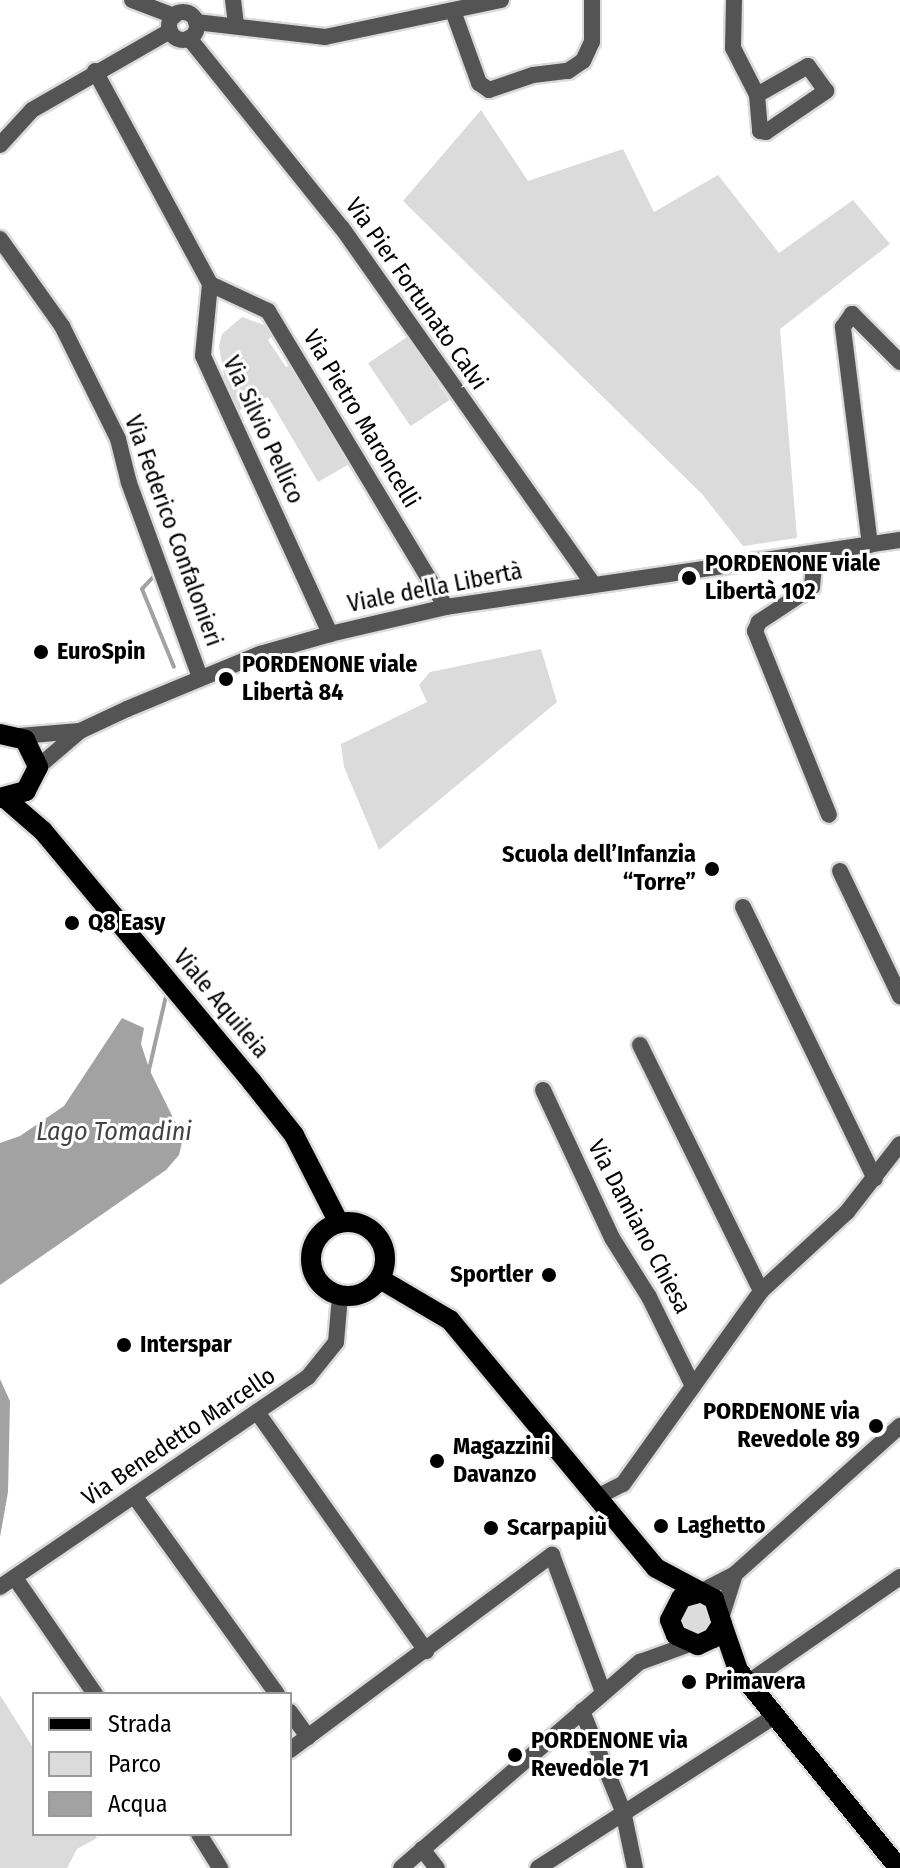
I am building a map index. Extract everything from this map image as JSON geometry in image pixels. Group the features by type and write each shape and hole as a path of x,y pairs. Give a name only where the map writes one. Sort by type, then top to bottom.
{"main road":[{"path":"10,735 33,749 43,831"},
{"name":"Viale Aquileia","path":"3,798 20,795 37,773"},
{"name":"Viale Aquileia","path":"3,798 43,831 294,1135 339,1223"},
{"path":"339,1223 359,1224 379,1240 385,1257 380,1279 366,1292 340,1296 319,1283 311,1255 321,1234 339,1223"},
{"path":"380,1279 450,1320 656,1568 714,1599 742,1677"},
{"path":"656,1568 676,1635 742,1677 899,1868"},
{"path":"671,1616 681,1598 698,1593"},
{"path":"694,1644 713,1638 722,1619"}],"street":[{"path":"132,0 172,23 180,40 189,38 196,22"},
{"path":"233,0 236,26"},
{"path":"0,145 32,110 186,13 196,22 325,37 501,0"},
{"path":"453,11 479,83 489,90 577,67 592,42 592,0"},
{"path":"734,0 733,48 757,95 757,124 766,132 826,91 808,66 757,95"},
{"name":"Via Pier Fortunato Calvi","path":"189,38 342,228 593,584"},
{"path":"95,71 210,284"},
{"name":"Via Federico Confalonieri","path":"0,239 62,326 118,439 129,483 200,677"},
{"name":"Via Pietro Maroncelli","path":"210,284 268,311 446,607"},
{"name":"Via Silvio Pellico","path":"210,284 203,356 330,634"},
{"path":"870,545 843,327 852,314 900,362"},
{"name":"Viale della Libertà","path":"37,773 80,731 200,677 330,634 446,607 900,540"},
{"path":"815,553 812,587 759,622 755,631 829,815"},
{"name":"Viale della Libertà","path":"10,735 80,731"},
{"path":"840,871 900,996"},
{"path":"743,907 875,1179"},
{"path":"640,1045 761,1291"},
{"name":"Via Damiano Chiesa","path":"543,1090 612,1238 649,1297 693,1386"},
{"path":"597,1497 623,1484 761,1291 847,1212 900,1144"},
{"name":"Via Benedetto Marcello","path":"0,1587 135,1497 323,1362 336,1342 340,1296"},
{"path":"257,1412 426,1651"},
{"path":"698,1593 735,1574 900,1426"},
{"path":"135,1497 276,1692"},
{"path":"292,1749 567,1544"},
{"path":"552,1555 603,1692"},
{"path":"722,1619 735,1574"},
{"path":"742,1677 900,1577"},
{"path":"15,1578 94,1692"},
{"path":"401,1868 650,1654 671,1616"},
{"path":"650,1654 694,1644"},
{"path":"582,1711 623,1811 635,1868"},
{"path":"292,1715 308,1737"},
{"path":"538,1868 775,1716"},
{"path":"200,1836 220,1868"},
{"path":"422,1849 437,1868"}],"green space":[{"path":"481,110 528,181 623,149 654,212 718,175 779,253 853,200 890,244 780,329 797,538 743,546 702,494 403,201"},
{"path":"242,317 264,325 272,336 268,340 286,367 291,365 351,463 318,482 268,397 237,411 228,399 219,346 222,334"},
{"path":"407,337 449,400 411,426 368,363"},
{"path":"541,649 557,702 379,850 344,767 341,744 427,702 419,685 430,672"},
{"path":"696,1603 706,1608 711,1618 706,1628 696,1633 686,1628 681,1618 686,1608"},
{"path":"0,1695 32,1746 32,1836 97,1838 77,1849 67,1868 0,1868"}],"water":[{"name":"Lago Tomadini","path":"122,1018 144,1028 141,1044 150,1071 183,1138 179,1155 166,1170 0,1285 0,1143 20,1136 64,1106"},
{"path":"0,1379 10,1401 8,1492 0,1537"}],"waterway":[{"path":"155,575 142,589 174,667"},
{"path":"148,1074 167,992"}],"place":[{"name":"PORDENONE viale Libertà 102","path":"689,578"},
{"name":"EuroSpin","path":"41,652"},
{"name":"PORDENONE viale Libertà 84","path":"226,679"},
{"name":"Scuola dell’Infanzia “Torre”","path":"712,869"},
{"name":"Q8 Easy","path":"72,923"},
{"name":"Sportler","path":"549,1275"},
{"name":"Interspar","path":"124,1345"},
{"name":"PORDENONE via Revedole 89","path":"876,1426"},
{"name":"Magazzini Davanzo","path":"437,1461"},
{"name":"Laghetto","path":"661,1526"},
{"name":"Scarpapiù","path":"491,1528"},
{"name":"Primavera","path":"689,1682"},
{"name":"PORDENONE via Revedole 71","path":"515,1755"}]}
